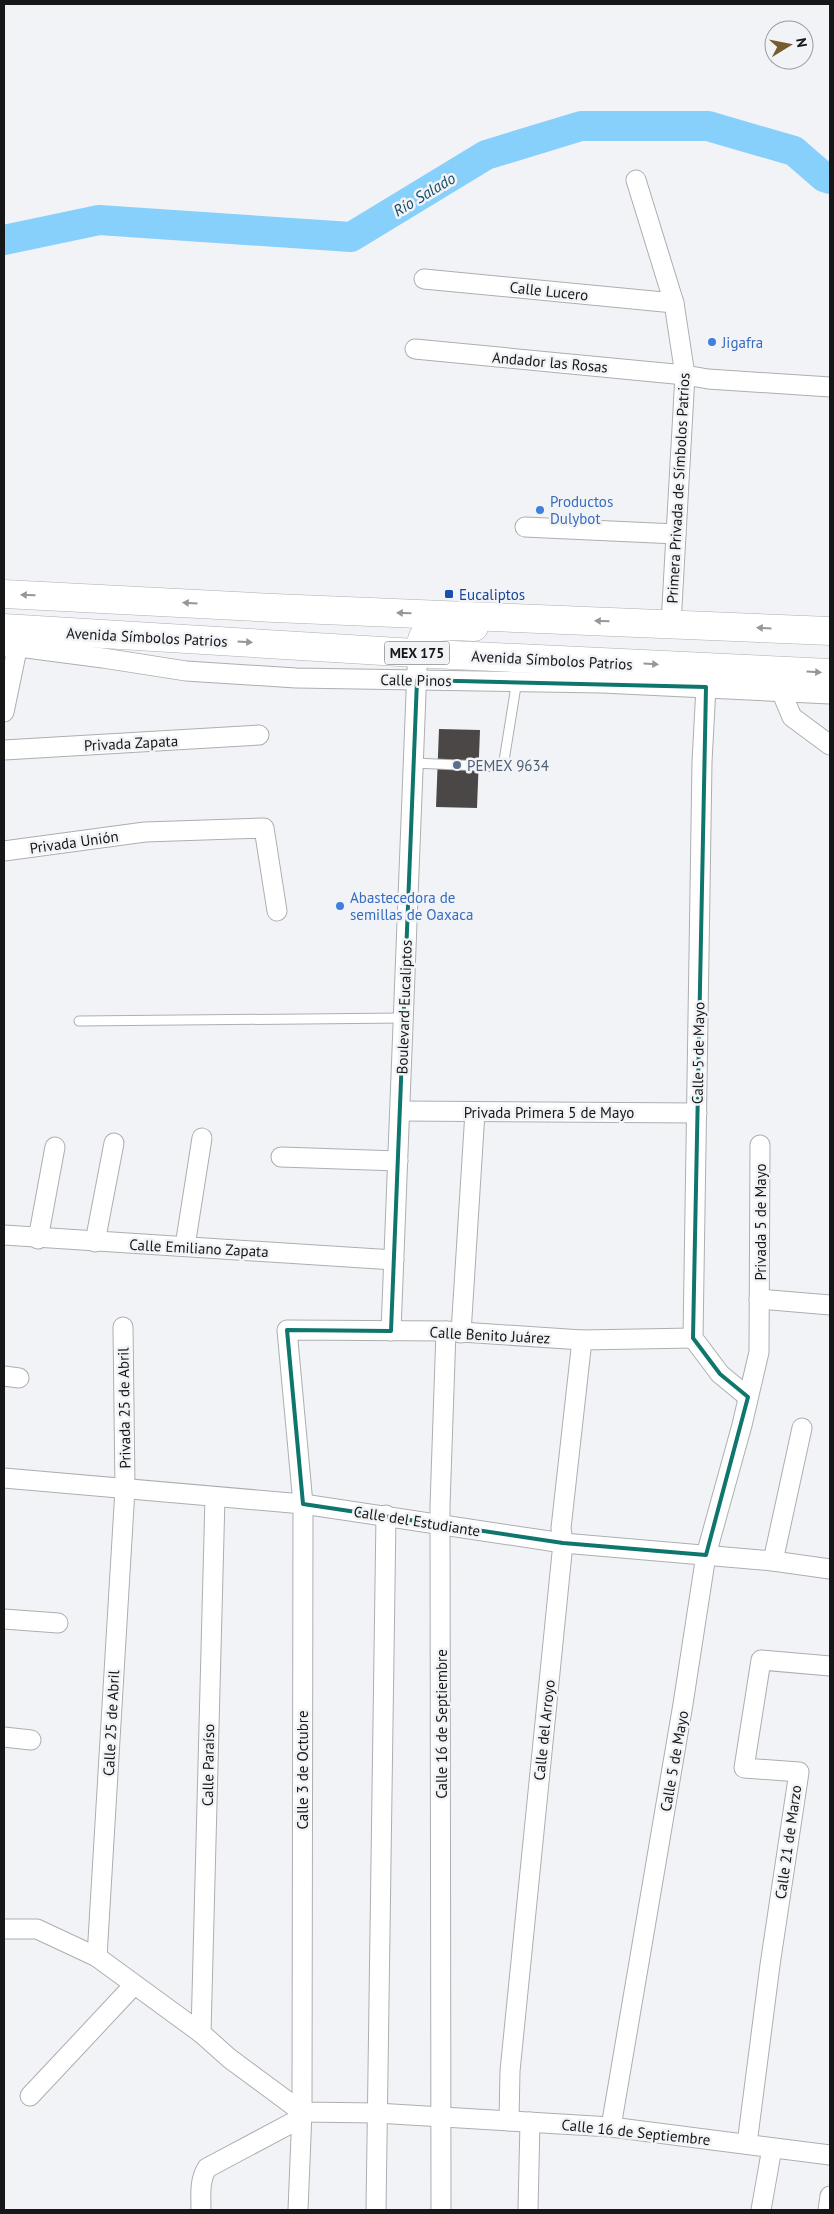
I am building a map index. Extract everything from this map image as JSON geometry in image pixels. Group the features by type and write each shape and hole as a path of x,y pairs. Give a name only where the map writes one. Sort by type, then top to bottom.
{"main road":[{"path":"4,594 274,608 830,631"},
{"path":"418,653 424,636 431,630 445,626 525,629 540,618"},
{"name":"Avenida Símbolos Patrios","path":"12,638 418,653 518,670 830,673"}],"street":[{"name":"Primera Privada de Símbolos Patrios","path":"636,180 674,303 685,374 671,624"},
{"name":"Calle Lucero","path":"424,278 674,303"},
{"name":"Andador las Rosas","path":"414,349 685,374 708,379 830,387"},
{"path":"525,527 676,534"},
{"path":"4,712 12,638"},
{"name":"Calle Pinos","path":"12,638 186,671 296,678 417,680 518,670 706,687 830,694"},
{"name":"Boulevard Eucaliptos","path":"392,1331 418,653"},
{"name":"Calle 5 de Mayo","path":"693,1338 702,762 706,687"},
{"path":"781,691 792,717 830,745"},
{"name":"Privada Zapata","path":"4,750 259,735"},
{"name":"Privada Unión","path":"4,851 145,832 264,828 277,911"},
{"name":"Privada Primera 5 de Mayo","path":"400,1111 697,1113"},
{"name":"Calle 16 de Septiembre","path":"442,2116 441,1525 453,1332 475,1112"},
{"path":"185,1246 202,1138"},
{"path":"95,1242 114,1143"},
{"name":"Privada 5 de Mayo","path":"759,1300 760,1145"},
{"path":"38,1238 55,1147"},
{"path":"281,1157 398,1161"},
{"name":"Calle Emiliano Zapata","path":"4,1235 394,1260"},
{"path":"759,1300 830,1305"},
{"name":"Calle 5 de Mayo","path":"611,2128 683,1704 706,1555 759,1352 759,1300"},
{"name":"Privada 25 de Abril","path":"123,1327 125,1489"},
{"name":"Calle Benito Juárez","path":"286,1330 453,1332 582,1340 693,1338"},
{"name":"Calle 3 de Octubre","path":"286,1330 302,1504 301,2115 298,2210"},
{"path":"693,1338 720,1374 748,1397"},
{"name":"Calle del Arroyo","path":"509,2121 510,2071 563,1543 561,1528 582,1340"},
{"path":"773,1561 802,1428"},
{"name":"Calle del Estudiante","path":"4,1478 302,1504 563,1543 773,1561 830,1569"},
{"name":"Calle 25 de Abril","path":"97,1957 125,1489"},
{"name":"Calle Paraíso","path":"201,2034 215,1497"},
{"path":"376,2210 386,1516"},
{"path":"4,1618 58,1623"},
{"name":"Calle 21 de Marzo","path":"747,2144 770,1965 799,1772 744,1768 761,1660 830,1666"},
{"path":"4,1737 31,1740"},
{"path":"4,1929 37,1929 97,1957 201,2034 301,2115 207,2168 201,2185 201,2210"},
{"path":"30,2096 134,1985"},
{"name":"Calle 16 de Septiembre","path":"301,2115 376,2113 611,2128 830,2155"},
{"path":"441,2210 442,2116"},
{"path":"528,2210 530,2122"},
{"path":"761,2210 772,2148"},
{"path":"828,2210 830,2196"}],"lane":[{"path":"414,763 503,767 518,670"},
{"path":"79,1021 404,1018"}],"highlighted area":[{"path":"417,680 706,687 693,1338 720,1374 748,1397 706,1555 563,1543 303,1504 287,1330 391,1331"}],"building":[{"path":"439,729 480,730 477,808 436,807"}],"waterway":[{"name":"Río Salado","path":"4,240 99,220 351,237 486,155 581,126 708,126 794,151 824,177 830,179"}],"place":[{"name":"Jigafra","path":"712,342"},
{"name":"Productos Dulybot","path":"540,510"},
{"name":"Eucaliptos","path":"449,594"},
{"name":"PEMEX 9634","path":"457,765"},
{"name":"Abastecedora de semillas de Oaxaca","path":"340,906"}]}
